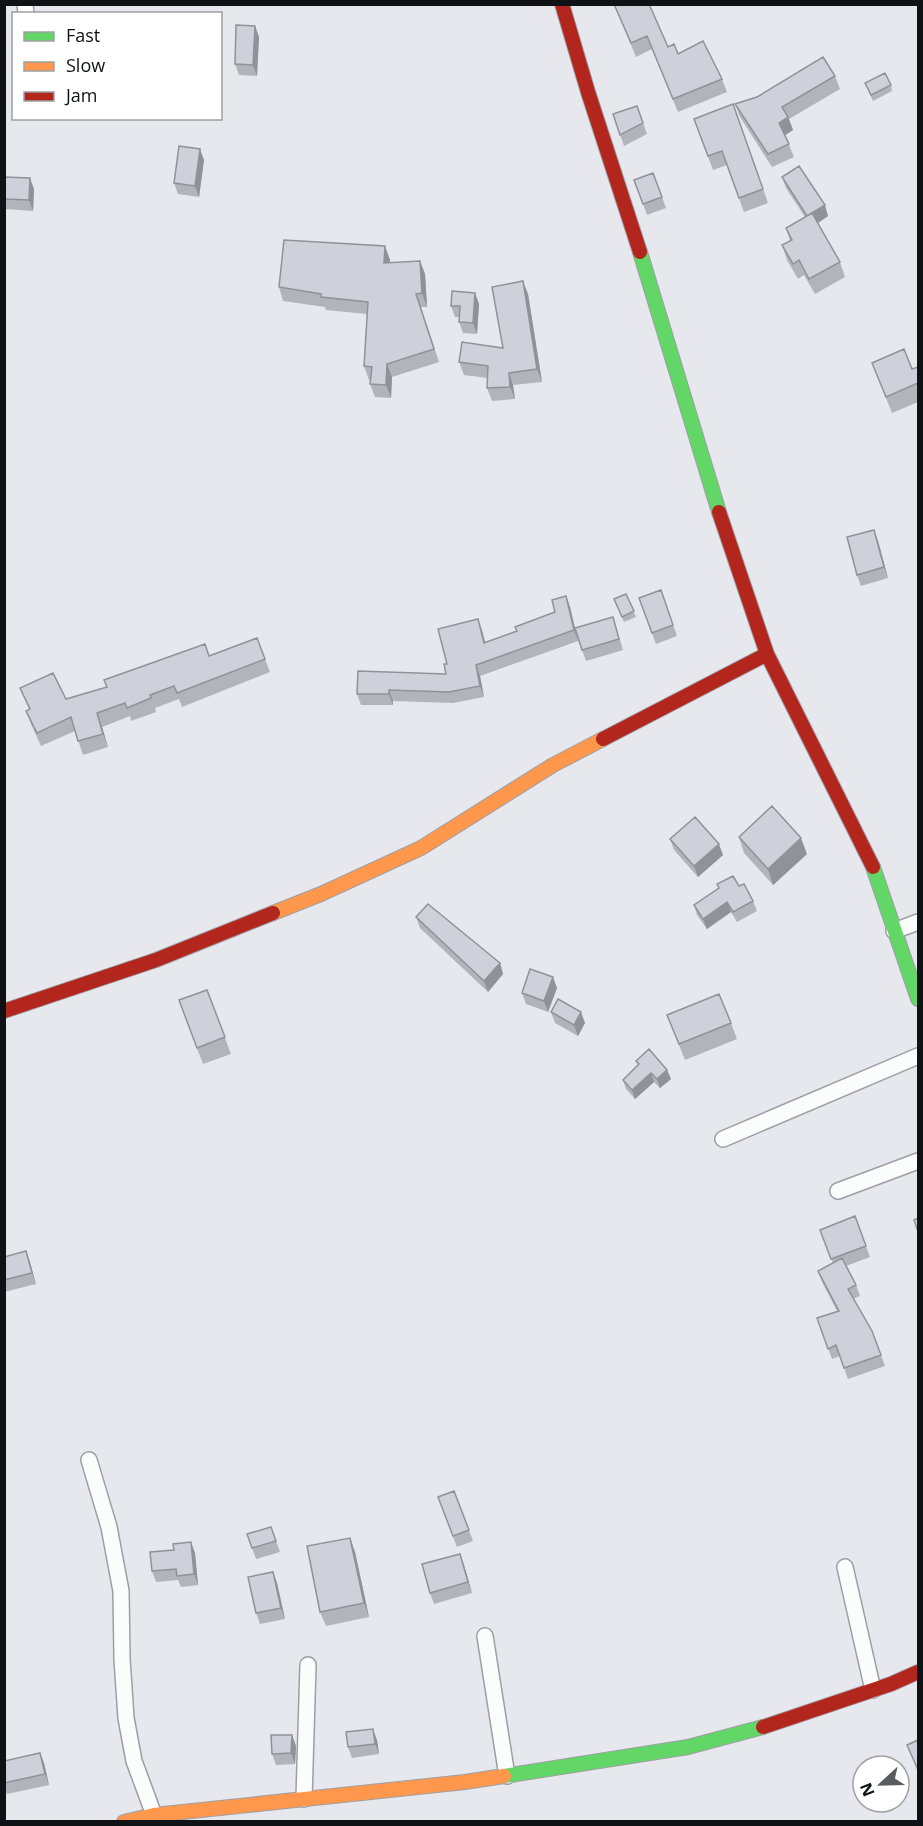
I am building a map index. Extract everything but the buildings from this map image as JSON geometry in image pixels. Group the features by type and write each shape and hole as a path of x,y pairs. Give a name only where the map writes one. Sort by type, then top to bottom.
{"street":[{"path":"562,4 654,296 706,475 767,654 871,862 918,999"},
{"path":"4,1011 156,960 321,894 411,852 553,765 767,654"},
{"path":"894,931 918,922"},
{"path":"723,1139 918,1056"},
{"path":"838,1191 918,1161"},
{"path":"89,1460 109,1527 121,1591 122,1659 126,1718 130,1740 134,1761 154,1815"},
{"path":"845,1567 873,1690"},
{"path":"486,1636 507,1776"},
{"path":"304,1799 308,1665"},
{"path":"124,1821 154,1815 454,1783 688,1747 776,1723 918,1672"}],"traffic: fast":[{"path":"640,252 719,512"},
{"path":"873,867 918,999"},
{"path":"504,1776 688,1747 763,1727"}],"traffic: slow":[{"path":"273,913 321,894 421,848 553,765 603,739"},
{"path":"124,1822 154,1815 504,1776"}],"traffic: jam":[{"path":"562,4 640,252"},
{"path":"719,512 767,654 873,867"},
{"path":"603,739 767,654"},
{"path":"4,1011 156,960 273,913"},
{"path":"763,1727 891,1684 918,1672"}]}
